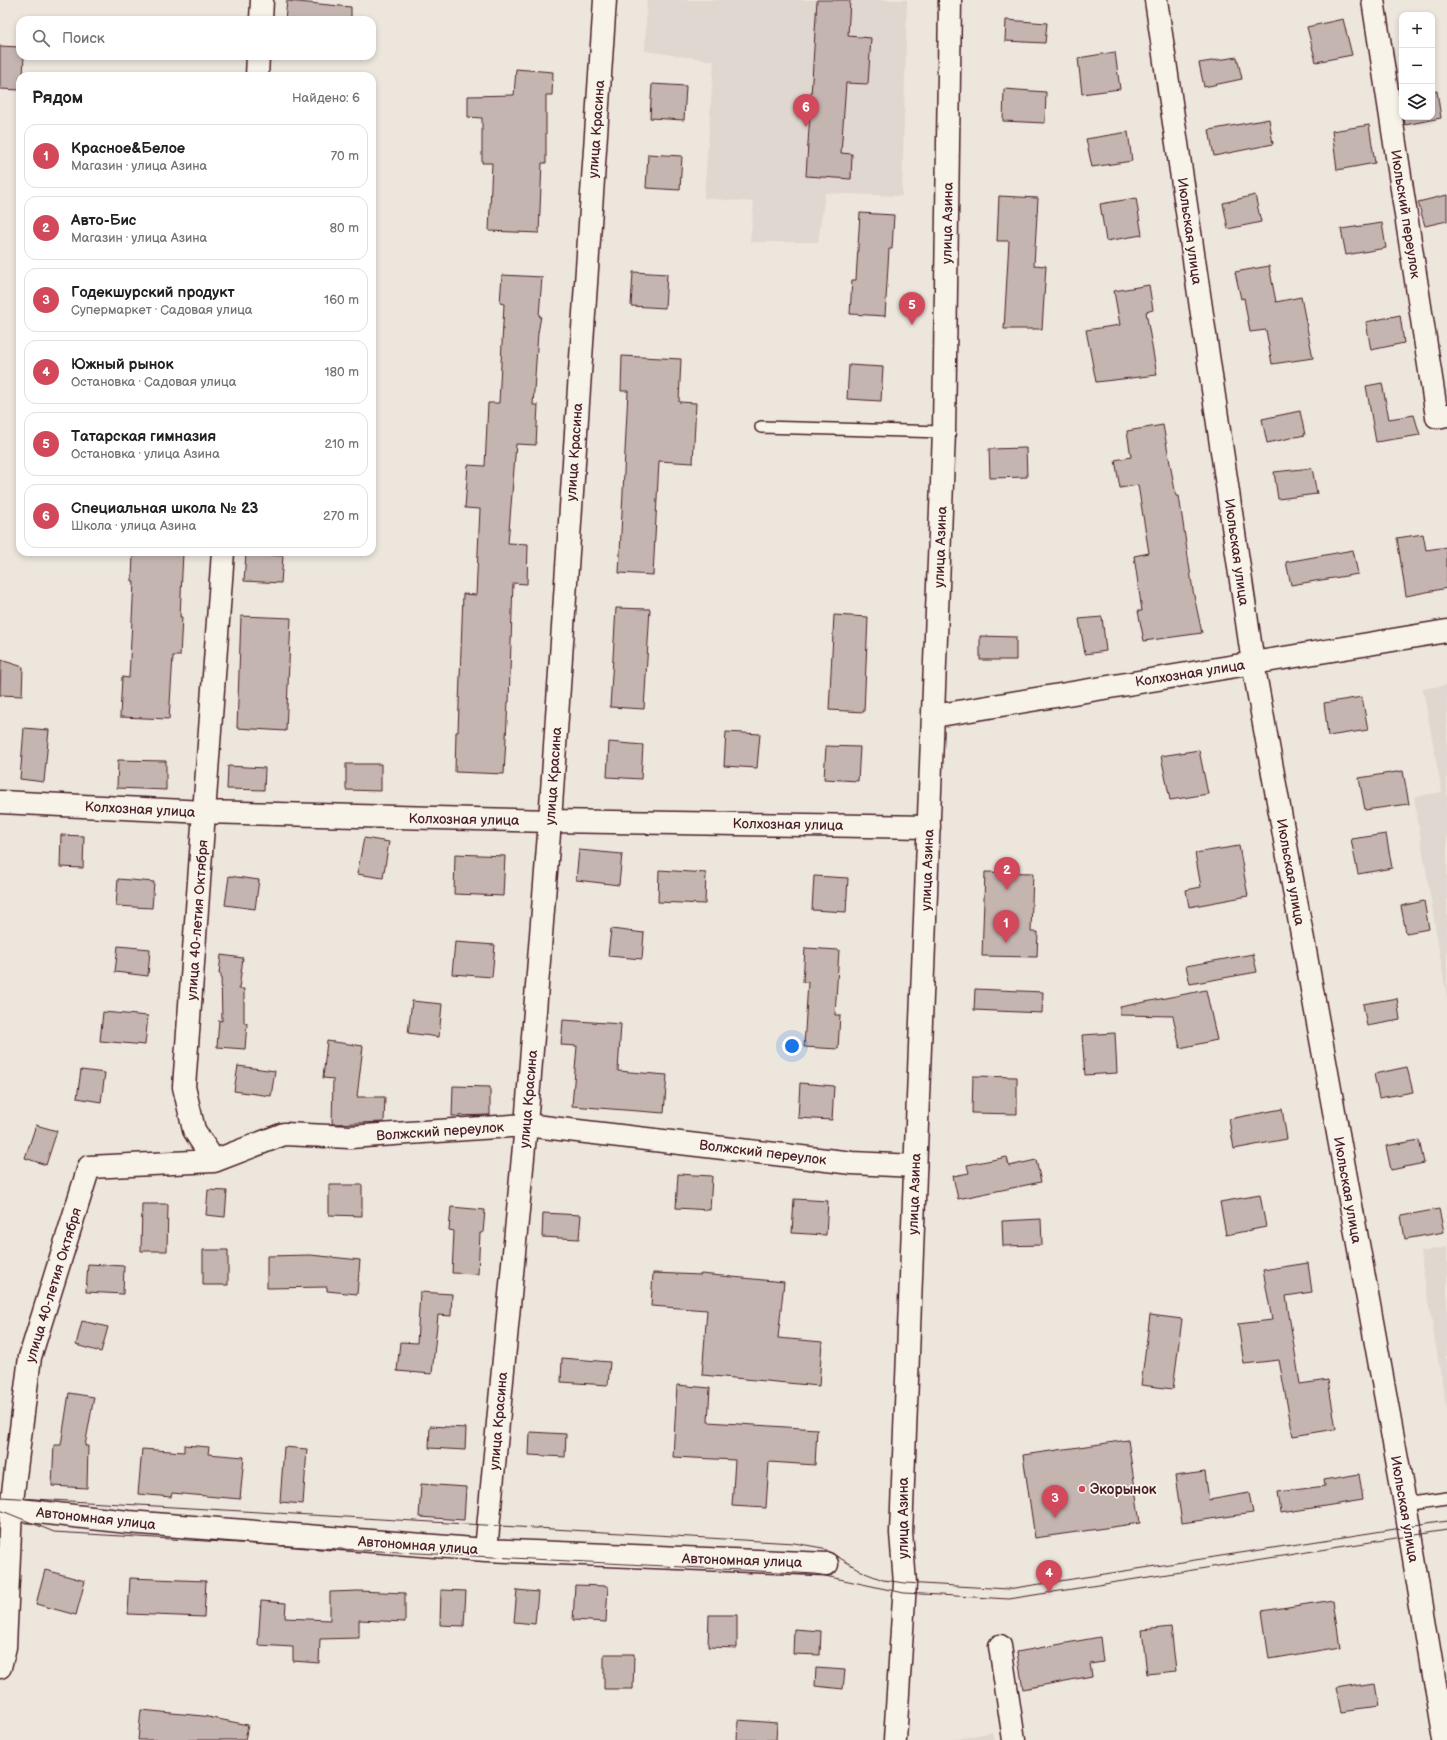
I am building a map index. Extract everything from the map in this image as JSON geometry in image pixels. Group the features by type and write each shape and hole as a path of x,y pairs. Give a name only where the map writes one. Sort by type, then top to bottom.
{"street":[{"path":"260,16 262,0"},
{"name":"улица Красина","path":"486,1550 526,1124 550,821 605,0"},
{"name":"улица Азина","path":"895,1740 905,1583 901,1533 944,432 950,0"},
{"name":"Июльская улица","path":"1156,0 1253,663 1405,1504 1444,1740"},
{"name":"Июльский переулок","path":"1373,0 1437,417 1447,415"},
{"path":"257,72 258,60"},
{"name":"улица 40-летия Октября","path":"214,1161 194,1130 184,1087 223,556"},
{"name":"Колхозная улица","path":"934,716 1447,631"},
{"name":"Колхозная улица","path":"0,802 205,812 550,821 929,827"},
{"name":"Волжский переулок","path":"89,1167 214,1161 284,1134 350,1137 526,1124 852,1163 915,1166"},
{"name":"улица 40-летия Октября","path":"0,1667 5,1647 5,1543 11,1509 30,1357 89,1167"},
{"name":"Автономная улица","path":"11,1509 128,1522 486,1550 827,1564"},
{"path":"1000,1646 1014,1740"}],"lane":[{"path":"761,427 944,432"},
{"path":"1405,1504 1447,1498"}],"shaded area":[{"path":"647,0 907,0 902,196 825,193 818,242 750,242 754,202 704,198 714,61 645,51"},
{"path":"1447,685 1447,998 1414,797 1442,792 1423,689"},
{"path":"1447,1247 1447,1412 1420,1252"},
{"path":"992,1732 994,1740 953,1740"}],"building":[{"path":"817,0 850,0 848,36 871,38 868,84 846,83 841,153 852,154 851,179 806,176"},
{"path":"287,1 351,7 351,16 285,16"},
{"path":"1343,19 1352,55 1316,62 1307,27"},
{"path":"1006,20 1047,23 1045,43 1005,41"},
{"path":"0,46 16,47 16,60 24,60 23,72 16,72 16,90 0,89"},
{"path":"1115,52 1120,89 1082,94 1078,58"},
{"path":"1237,57 1242,79 1204,87 1199,63"},
{"path":"516,69 553,72 552,95 546,95 546,163 542,163 539,233 489,231 492,163 482,163 482,118 468,117 468,96 514,95"},
{"path":"652,84 686,86 684,120 650,118"},
{"path":"1004,89 1046,92 1045,123 1003,121"},
{"path":"1435,91 1437,91 1441,118 1435,119"},
{"path":"1269,119 1273,144 1214,156 1209,130"},
{"path":"1404,120 1431,120 1405,125"},
{"path":"1369,125 1375,163 1337,170 1332,131"},
{"path":"1128,132 1132,161 1092,167 1086,139"},
{"path":"648,154 682,156 680,190 646,188"},
{"path":"1255,195 1261,222 1228,229 1223,203"},
{"path":"1447,195 1447,221 1425,226 1418,202"},
{"path":"999,196 1038,198 1034,265 1046,266 1042,329 1004,329 1009,241 997,241"},
{"path":"1136,198 1142,235 1106,241 1100,204"},
{"path":"860,213 894,215 892,249 889,249 885,316 850,314 852,280 856,280"},
{"path":"1382,223 1386,248 1346,255 1341,229"},
{"path":"1269,266 1276,302 1301,297 1313,358 1272,364 1266,330 1250,332 1244,298 1241,299 1235,272"},
{"path":"633,272 667,274 665,308 631,306"},
{"path":"502,275 542,277 539,316 541,316 538,333 533,405 538,405 536,445 516,444 508,543 528,544 527,584 513,583 509,702 504,774 455,772 456,732 458,732 463,594 476,595 480,509 465,508 468,465 485,466 488,403 499,403 504,304 500,303"},
{"path":"1149,285 1153,310 1146,312 1157,375 1096,382 1086,330 1120,325 1114,291"},
{"path":"1400,315 1404,343 1371,350 1366,322"},
{"path":"622,356 681,359 679,402 696,403 693,463 659,461 653,575 619,573 628,391 621,391"},
{"path":"849,365 883,367 881,401 847,399"},
{"path":"1382,383 1389,419 1414,415 1420,435 1376,442 1366,386"},
{"path":"1300,411 1305,435 1267,443 1262,419"},
{"path":"1163,425 1176,496 1179,496 1193,591 1202,633 1144,641 1138,611 1142,611 1134,556 1149,553 1138,485 1120,488 1115,460 1131,457 1127,431"},
{"path":"1026,448 1027,477 990,478 989,449"},
{"path":"1312,468 1317,494 1278,499 1274,472"},
{"path":"1423,534 1426,550 1447,547 1447,588 1406,596 1397,538"},
{"path":"1353,550 1358,574 1291,585 1286,562"},
{"path":"133,556 183,556 180,656 173,656 169,719 120,717 122,677 129,678 134,581 132,581"},
{"path":"246,556 283,556 281,583 244,581"},
{"path":"616,608 650,609 644,709 610,707"},
{"path":"834,615 868,617 864,712 829,710"},
{"path":"241,616 291,618 286,731 237,728"},
{"path":"1102,617 1106,651 1085,654 1079,619"},
{"path":"980,636 1016,637 1016,660 980,660"},
{"path":"1,660 23,667 22,696 0,695"},
{"path":"1362,697 1368,730 1328,736 1324,703"},
{"path":"24,728 49,730 44,782 20,779"},
{"path":"726,732 760,734 757,768 724,766"},
{"path":"609,742 643,745 641,779 607,777"},
{"path":"826,746 860,747 858,781 824,779"},
{"path":"1199,750 1208,794 1170,800 1161,756"},
{"path":"118,760 166,761 166,790 117,788"},
{"path":"346,764 381,764 381,791 346,790"},
{"path":"228,766 265,768 264,790 227,789"},
{"path":"1403,771 1409,804 1365,810 1359,778"},
{"path":"1386,834 1392,868 1358,874 1351,839"},
{"path":"61,835 84,836 83,868 60,867"},
{"path":"364,838 389,842 383,878 357,874"},
{"path":"1239,846 1248,896 1189,907 1186,890 1201,887 1195,853"},
{"path":"579,850 622,854 619,885 576,880"},
{"path":"455,854 505,856 503,896 454,894"},
{"path":"659,870 706,873 705,904 658,902"},
{"path":"985,872 1033,873 1031,932 1038,932 1037,957 982,956"},
{"path":"229,876 259,880 255,909 225,905"},
{"path":"814,876 848,878 846,912 812,910"},
{"path":"118,879 154,882 152,908 116,906"},
{"path":"1424,901 1429,929 1406,933 1401,906"},
{"path":"611,929 644,933 642,959 608,956"},
{"path":"455,942 495,945 492,977 452,974"},
{"path":"118,946 150,949 148,976 115,972"},
{"path":"805,948 839,950 835,1015 840,1015 838,1049 804,1047 808,982 803,982"},
{"path":"1253,954 1257,972 1190,984 1186,966"},
{"path":"221,955 243,958 239,989 244,989 244,1023 247,1023 245,1049 217,1047 219,1020 222,1021 221,974 219,974"},
{"path":"975,989 1043,992 1042,1013 974,1010"},
{"path":"1206,990 1217,1040 1180,1048 1173,1016 1120,1015 1120,1007"},
{"path":"1397,998 1400,1020 1367,1026 1363,1004"},
{"path":"412,1001 442,1004 439,1037 408,1033"},
{"path":"103,1012 148,1016 145,1045 100,1041"},
{"path":"563,1020 621,1024 618,1071 667,1075 664,1113 572,1106 577,1046 561,1045"},
{"path":"1115,1033 1117,1073 1085,1075 1082,1035"},
{"path":"327,1041 363,1046 357,1097 385,1097 384,1122 332,1124 333,1079 323,1078"},
{"path":"238,1066 275,1071 271,1096 234,1091"},
{"path":"1407,1067 1413,1092 1379,1098 1374,1074"},
{"path":"81,1070 105,1073 101,1102 77,1098"},
{"path":"973,1076 1017,1077 1017,1114 972,1113"},
{"path":"800,1083 834,1086 832,1120 798,1118"},
{"path":"453,1086 490,1087 490,1115 452,1116"},
{"path":"1282,1109 1287,1139 1234,1149 1229,1119"},
{"path":"36,1125 57,1131 46,1165 25,1158"},
{"path":"1419,1140 1424,1163 1391,1170 1386,1146"},
{"path":"1007,1157 1009,1166 1036,1160 1041,1182 958,1199 953,1176 969,1173 967,1165"},
{"path":"678,1174 712,1176 710,1210 676,1208"},
{"path":"329,1185 362,1185 362,1216 329,1215"},
{"path":"208,1190 227,1191 225,1217 206,1215"},
{"path":"1260,1195 1266,1227 1226,1235 1220,1202"},
{"path":"794,1199 828,1201 826,1235 792,1233"},
{"path":"142,1204 168,1204 167,1251 141,1251"},
{"path":"451,1207 485,1210 483,1233 480,1233 478,1274 452,1273 454,1231 449,1230"},
{"path":"1439,1209 1444,1232 1405,1239 1401,1216"},
{"path":"543,1213 581,1215 579,1239 542,1237"},
{"path":"1041,1219 1042,1245 1003,1246 1002,1221"},
{"path":"203,1250 228,1250 228,1285 203,1285"},
{"path":"310,1255 360,1260 357,1294 327,1291 327,1287 267,1288 267,1256"},
{"path":"1308,1263 1312,1292 1286,1296 1300,1384 1328,1380 1336,1429 1293,1436 1279,1360 1244,1364 1238,1324 1272,1320 1263,1270"},
{"path":"88,1264 124,1266 123,1294 86,1292"},
{"path":"653,1273 701,1274 784,1282 778,1338 822,1342 819,1386 702,1375 707,1310 651,1306"},
{"path":"420,1292 452,1294 451,1316 438,1315 432,1374 397,1371 400,1342 417,1343"},
{"path":"1150,1315 1182,1319 1173,1389 1141,1385"},
{"path":"82,1321 108,1327 101,1352 76,1345"},
{"path":"562,1358 610,1362 608,1385 561,1382"},
{"path":"677,1385 710,1388 708,1422 817,1429 815,1465 769,1462 766,1508 732,1506 735,1460 673,1457"},
{"path":"69,1393 94,1397 85,1446 88,1446 87,1488 52,1486 54,1445 61,1445"},
{"path":"430,1426 466,1428 465,1450 429,1448"},
{"path":"530,1432 566,1434 565,1457 529,1455"},
{"name":"Экорынок","path":"1128,1440 1140,1523 1035,1538 1023,1455"},
{"path":"184,1445 209,1447 208,1454 244,1457 240,1499 172,1493 171,1497 138,1494 142,1449 184,1452"},
{"path":"284,1447 307,1449 303,1504 280,1502"},
{"path":"1205,1472 1209,1500 1249,1493 1253,1513 1182,1523 1175,1476"},
{"path":"1359,1474 1363,1500 1281,1513 1278,1492 1325,1486 1324,1480"},
{"path":"421,1484 466,1487 464,1520 419,1517"},
{"path":"45,1570 85,1581 76,1615 36,1604"},
{"path":"130,1578 206,1581 204,1617 128,1614"},
{"path":"575,1585 608,1586 606,1622 573,1620"},
{"path":"441,1590 466,1591 464,1626 440,1625"},
{"path":"517,1590 538,1592 535,1624 514,1622"},
{"path":"358,1591 405,1593 405,1622 359,1620 359,1638 320,1639 319,1663 293,1661 293,1647 258,1645 261,1601 286,1603 285,1618 330,1620 330,1592"},
{"path":"1333,1600 1340,1647 1269,1659 1262,1611"},
{"path":"709,1615 737,1615 737,1648 708,1647"},
{"path":"1171,1627 1176,1671 1147,1674 1142,1630"},
{"path":"794,1629 821,1631 820,1655 793,1654"},
{"path":"1100,1637 1103,1662 1090,1664 1092,1676 1023,1689 1017,1652"},
{"path":"604,1654 634,1654 633,1689 604,1689"},
{"path":"816,1668 845,1670 843,1689 815,1686"},
{"path":"1374,1683 1378,1706 1340,1711 1335,1689"},
{"path":"141,1710 203,1716 248,1725 245,1740 138,1740"},
{"path":"738,1720 777,1723 776,1740 737,1740"}],"tram line":[{"path":"0,1497 794,1543 823,1548 865,1573 883,1580 905,1583 1008,1589 1447,1521"},
{"path":"0,1510 54,1532 322,1548 816,1574 904,1593 1009,1599 1447,1530"}],"place":[{"name":"Специальная школа № 23","path":"806,127"},
{"name":"Татарская гимназия","path":"912,325"},
{"name":"Авто-Бис","path":"1007,890"},
{"name":"Красное&Белое","path":"1006,943"},
{"name":"Экорынок","path":"1082,1489"},
{"name":"Годекшурский продукт","path":"1055,1518"},
{"name":"Южный рынок","path":"1049,1593"}]}
